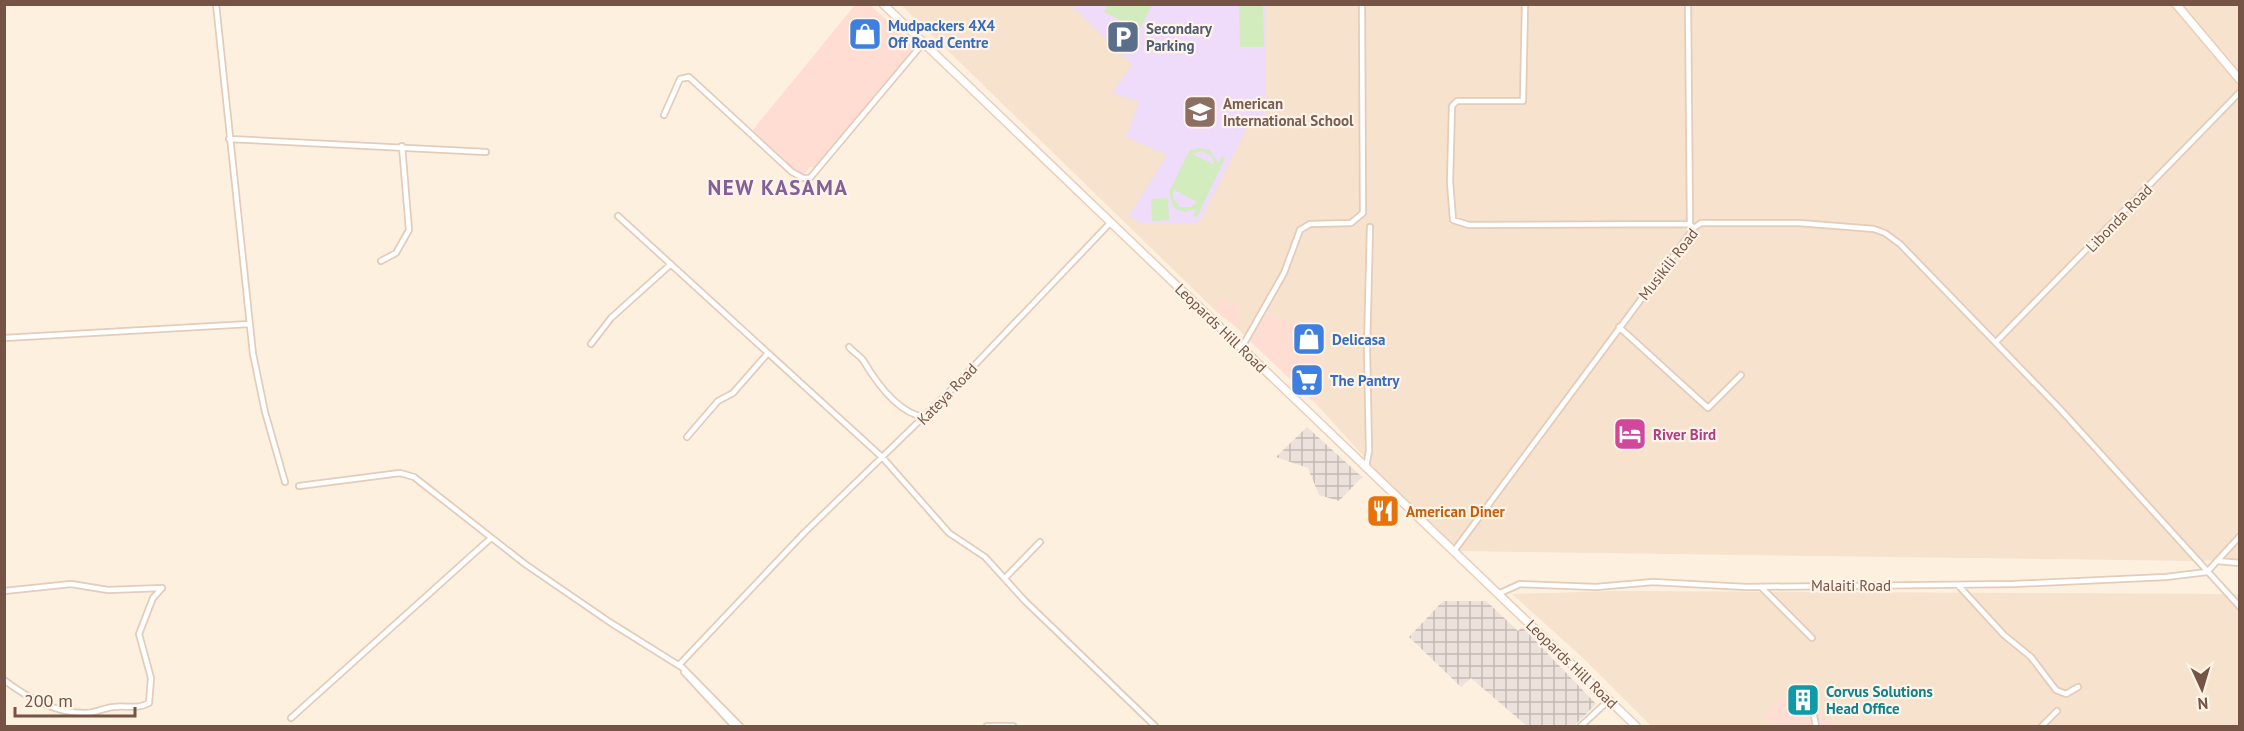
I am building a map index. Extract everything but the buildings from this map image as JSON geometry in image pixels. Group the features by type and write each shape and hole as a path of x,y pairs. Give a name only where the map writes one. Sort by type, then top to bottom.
{"main road":[{"name":"Leopards Hill Road","path":"884,4 1636,726"},
{"path":"2176,4 2240,80"}],"street":[{"path":"216,4 249,324 263,403 285,482"},
{"path":"1242,347 1284,273 1300,230 1310,224 1351,223 1363,213 1362,4"},
{"path":"1524,4 1523,101 1457,101 1452,106 1450,182 1453,220 1469,225 1692,226 1688,4"},
{"path":"664,115 680,79 689,77 792,172 803,178 810,178 924,42"},
{"name":"Libonda Road","path":"1996,342 2240,92"},
{"path":"229,139 486,152"},
{"path":"381,261 396,253 409,230 402,146"},
{"path":"618,216 883,458 949,533 978,552 1025,601 1155,726"},
{"name":"Kateya Road","path":"681,667 778,560 924,417 1111,222"},
{"name":"Musikili Road","path":"1454,551 1692,226 1701,223 1766,222 1881,231 1900,244 2060,409 2240,606"},
{"path":"1366,467 1369,451 1367,349 1370,227"},
{"path":"591,344 611,318 671,264"},
{"path":"4,338 249,324"},
{"path":"1619,327 1708,408 1741,375"},
{"path":"849,347 863,360 873,378 894,398 912,414 924,417"},
{"path":"687,437 718,401 733,393 768,352"},
{"path":"299,486 408,474 491,538 611,623 681,667 740,726"},
{"path":"2207,572 2240,536"},
{"path":"291,718 491,538"},
{"path":"1005,578 1040,543"},
{"path":"2217,561 2240,563"},
{"name":"Malaiti Road","path":"1498,594 1520,584 1596,587 1665,582 1761,587 1958,585 2166,577 2207,572"},
{"path":"4,591 71,584 108,590 162,588 153,598 139,634 151,678 149,703 133,709 112,707 79,713 35,699 4,680"},
{"path":"1958,585 2004,635 2031,657 2056,690 2066,694 2078,687"},
{"path":"1761,587 1812,638"},
{"path":"681,667 689,680 734,726"},
{"path":"1581,726 1609,700"},
{"path":"2042,726 2057,711"},
{"path":"1814,716 1816,726"},
{"path":"987,726 1013,726"}],"shaded area":[{"path":"855,5 870,5 916,46 815,168 810,167 804,174 795,172 752,131"},
{"path":"901,5 2239,5 2239,559 2194,561 1454,551 1366,467 1366,459 1319,407 1318,335 1266,313 1249,340 1237,328 1240,304 1218,307 1216,311"},
{"name":"American International School","path":"1071,5 1266,5 1265,121 1250,122 1200,221 1195,223 1140,223 1129,216 1167,155 1126,137 1139,102 1112,93 1132,65"},
{"path":"1220,298 1241,304 1237,328 1216,311"},
{"path":"1266,313 1318,335 1319,407 1249,340"},
{"path":"1307,427 1362,477 1339,501 1319,495 1308,468 1276,457"},
{"path":"1613,591 2239,594 2239,726 1651,726 1582,657 1512,594"},
{"path":"1443,601 1486,601 1518,631 1522,627 1596,704 1574,726 1527,726 1471,678 1461,687 1409,637"},
{"path":"1795,685 1833,726 1772,726 1764,716"}],"green space":[{"path":"1108,4 1152,5 1139,30 1104,12"},
{"path":"1239,5 1263,5 1264,47 1240,47"},
{"path":"1198,148 1210,150 1218,163 1222,156 1225,158 1197,217 1193,216 1196,209 1185,212 1174,208 1169,193 1189,151","holes":["1202,151 1212,156 1215,165 1192,154","1174,190 1197,202 1191,207 1180,207 1173,198"]},
{"path":"1168,198 1169,220 1152,221 1151,199"}],"place":[{"name":"Mudpackers 4X4 Off Road Centre","path":"865,34"},
{"name":"Secondary Parking","path":"1123,37"},
{"name":"American International School","path":"1200,112"},
{"name":"Delicasa","path":"1309,339"},
{"name":"The Pantry","path":"1307,380"},
{"name":"River Bird","path":"1630,434"},
{"name":"American Diner","path":"1383,511"},
{"name":"Corvus Solutions Head Office","path":"1803,700"}],"district":[{"name":"NEW KASAMA","path":"778,187"}]}
